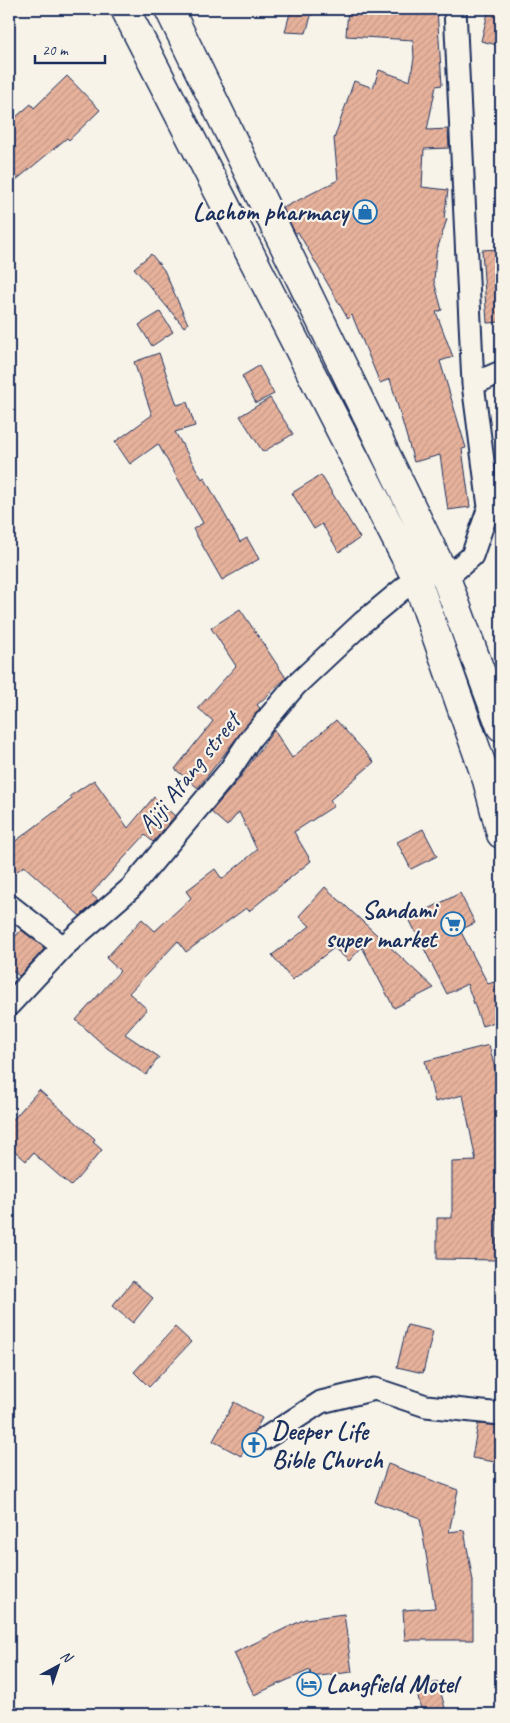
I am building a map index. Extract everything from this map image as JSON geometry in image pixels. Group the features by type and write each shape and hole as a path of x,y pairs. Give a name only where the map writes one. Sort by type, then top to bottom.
{"main road":[{"path":"125,9 416,578 487,780 501,834"},
{"path":"169,9 446,578 501,727"}],"street":[{"path":"446,578 472,556 488,507 473,384 455,9"},
{"path":"473,384 501,372"},
{"name":"Ajiji Atang street","path":"9,1005 63,947 131,888 229,771 251,738 301,679 363,622 416,578"},
{"path":"9,905 63,947"},
{"path":"264,1439 321,1402 375,1389 426,1406 501,1414"}],"building":[{"path":"291,9 313,9 306,33 285,32"},
{"path":"348,9 437,9 442,85 436,86 427,130 448,129 449,148 424,149 422,187 448,190 444,218 447,219 436,253 434,281 442,310 436,312 453,357 440,361 466,448 462,449 470,507 448,510 440,455 414,462 390,379 380,383 352,315 348,319 298,232 295,233 283,208 338,180 334,139 354,81 373,88 379,70 410,81 414,58 413,40 346,36"},
{"path":"489,9 501,9 501,46 481,41"},
{"path":"67,76 100,110 69,140 67,138 9,186 9,123 31,104 34,108"},
{"path":"501,249 501,322 487,323 482,250"},
{"path":"151,254 164,270 188,324 184,327 134,268"},
{"path":"160,312 173,332 152,346 139,325"},
{"path":"159,353 177,405 187,402 195,426 175,432 202,479 204,477 240,542 247,538 259,559 222,580 193,529 203,523 158,444 130,464 115,442 152,415 134,362"},
{"path":"259,366 274,394 256,403 242,376"},
{"path":"270,398 293,434 263,452 240,416"},
{"path":"321,475 360,538 339,552 322,524 314,529 292,493"},
{"path":"240,609 286,678 257,705 260,708 198,788 175,769 213,721 198,708 236,666 211,628"},
{"path":"336,720 374,762 330,800 334,806 294,832 311,861 249,911 246,908 186,952 178,941 129,993 147,1009 125,1034 159,1057 146,1075 107,1048 76,1020 120,971 106,958 142,919 155,931 191,898 186,891 215,869 222,879 257,850 239,812 227,826 211,812 239,779 274,730 292,758"},
{"path":"94,780 128,828 154,797 175,816 153,842 145,835 91,894 98,900 80,916 24,866 9,877 9,846 72,799 70,796"},
{"path":"423,829 437,856 411,869 397,842"},
{"path":"325,887 434,988 394,1008 362,947 349,961 334,948 292,980 272,955 310,926 299,916"},
{"path":"460,893 475,923 460,930 488,984 494,982 501,1004 501,1020 482,1026 467,984 447,994 409,919"},
{"path":"21,930 45,948 19,976 9,967 9,944"},
{"path":"489,1045 501,1093 501,1209 497,1209 496,1260 437,1259 437,1218 452,1218 452,1162 476,1161 463,1095 435,1102 425,1061"},
{"path":"39,1090 95,1139 93,1142 102,1150 71,1186 33,1153 26,1161 9,1146 9,1124"},
{"path":"133,1281 153,1298 133,1323 112,1306"},
{"path":"407,1325 433,1331 423,1373 397,1367"},
{"path":"175,1327 191,1342 149,1387 134,1372"},
{"path":"234,1402 262,1418 241,1456 213,1441"},
{"path":"478,1424 501,1426 501,1463 472,1458"},
{"path":"388,1464 458,1490 449,1532 464,1530 473,1581 473,1640 405,1640 403,1610 435,1608 420,1518 375,1502"},
{"path":"344,1614 352,1672 311,1677 310,1670 254,1695 234,1653 305,1619"},
{"path":"438,1682 446,1712 422,1714 416,1687"}],"place":[{"name":"Lachom pharmacy","path":"365,212"},
{"name":"Sandami super market","path":"453,924"},
{"name":"Deeper Life Bible Church","path":"254,1445"},
{"name":"Langfield Motel","path":"309,1684"}]}
